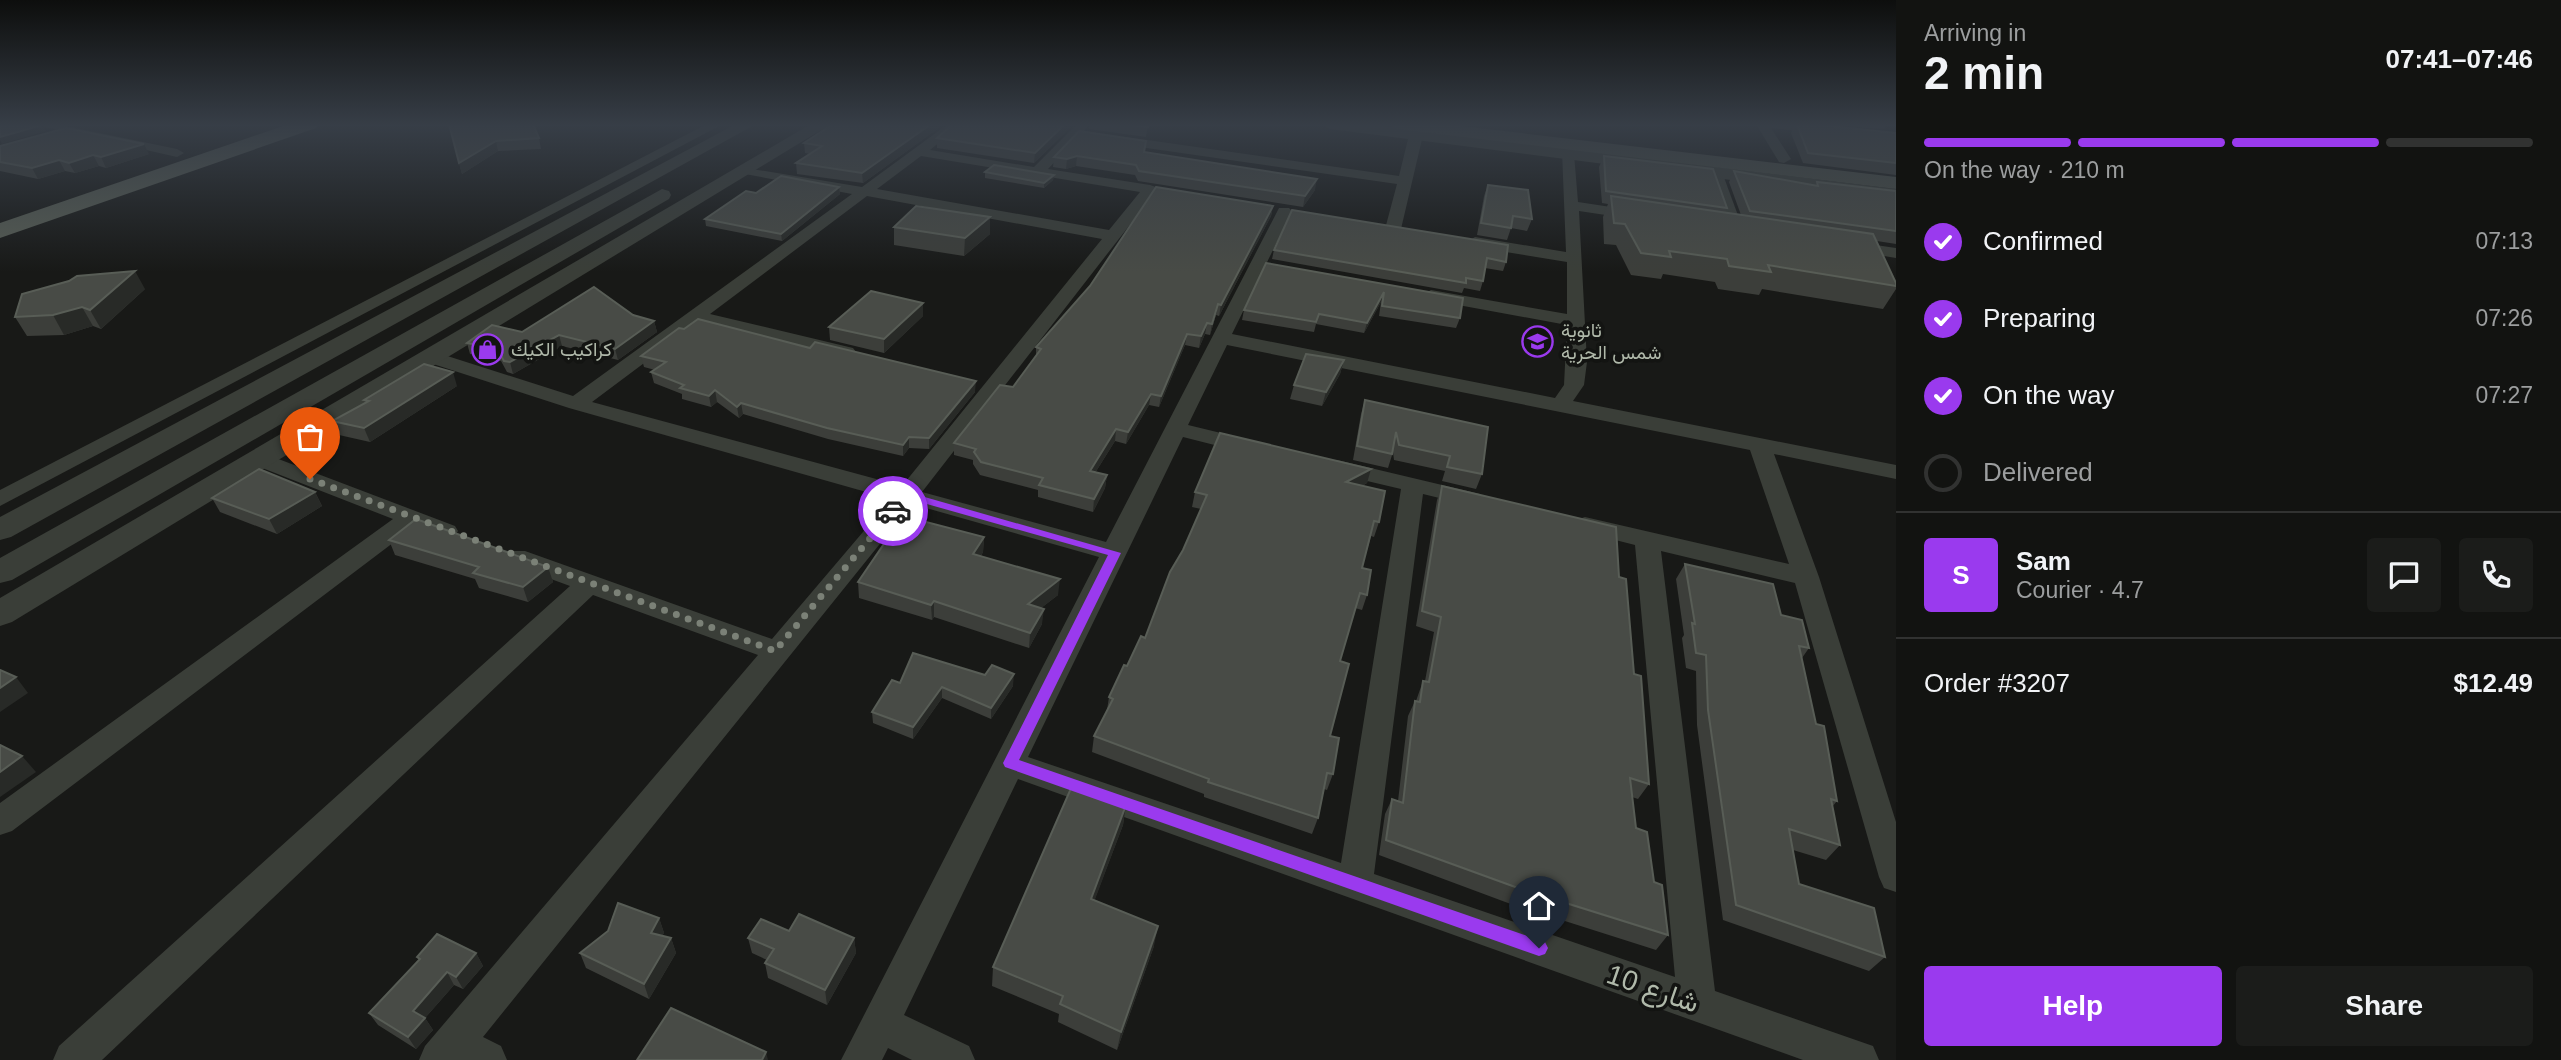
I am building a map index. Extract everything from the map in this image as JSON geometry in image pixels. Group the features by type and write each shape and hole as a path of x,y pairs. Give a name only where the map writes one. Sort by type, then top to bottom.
{"main road":[{"path":"0,213 117,173"},
{"path":"0,231 153,173"},
{"path":"1804,173 1896,183"}],"street":[{"path":"0,499 623,173"},
{"path":"0,530 656,173"},
{"path":"0,572 699,173"},
{"path":"0,614 740,173"},
{"path":"765,173 1113,236"},
{"path":"576,404 890,173"},
{"path":"1053,173 1177,194"},
{"path":"1358,173 1405,181"},
{"path":"1393,228 1407,173"},
{"path":"1561,404 1574,385 1575,258 1569,173"},
{"path":"1716,173 1735,229"},
{"path":"1727,173 1896,195"},
{"path":"459,1054 775,651 907,495 1150,189"},
{"path":"1571,205 1653,217"},
{"path":"860,1060 1223,338 1265,265 1284,211"},
{"path":"611,224 643,231"},
{"path":"509,234 535,239"},
{"path":"1458,239 1575,258"},
{"path":"1829,243 1896,253"},
{"path":"1417,293 1576,321"},
{"path":"696,316 872,358"},
{"path":"1223,338 1896,472"},
{"path":"431,357 576,404 1115,553"},
{"path":"966,380 993,387"},
{"path":"1177,429 1268,451"},
{"path":"161,442 154,455 160,461 176,463 201,457"},
{"path":"1760,446 1806,578 1896,877"},
{"path":"260,459 411,518 775,651"},
{"path":"1321,463 1491,503"},
{"path":"1355,884 1413,485"},
{"path":"61,497 86,492 101,494 106,501 95,518"},
{"path":"0,821 411,518"},
{"path":"1569,522 1806,578"},
{"path":"1647,540 1697,1003"},
{"path":"73,1060 590,583"},
{"name":"شارع 10","path":"1010,763 1859,1060"},
{"path":"878,1024 955,1060"}],"building":[{"path":"993,173 1054,175 1044,183"},
{"path":"1155,173 1282,173 1317,179 1305,196"},
{"path":"1605,173 1715,173 1727,208 1606,191"},
{"path":"1735,173 1818,186 1817,182 1896,191 1896,231 1750,211"},
{"path":"781,176 839,187 781,234 705,219 746,191 756,193"},
{"path":"1488,185 1528,190 1532,219 1513,216 1511,228 1481,223"},
{"path":"1156,187 1273,206 1221,305 1218,304 1212,324 1207,323 1201,336 1187,334 1161,396 1151,394 1128,432 1116,429 1090,471 1107,475 1094,499 1039,485 1043,478 981,462 974,452 976,449 954,443 1000,385 1013,387 1041,349 1036,347 1090,286"},
{"path":"1611,196 1873,234 1896,286 1768,265 1771,272 1729,266 1727,259 1669,251 1671,257 1641,253 1625,224 1614,223"},
{"path":"916,206 990,217 965,238 894,227"},
{"path":"1292,210 1508,245 1506,262 1487,258 1483,281 1466,278 1466,283 1274,250"},
{"path":"1266,263 1463,298 1460,318 1382,306 1384,292 1367,323 1319,314 1316,322 1244,310"},
{"path":"135,271 90,310 82,307 53,315 15,317 22,294 69,281 77,276"},
{"path":"594,287 633,315 654,321 615,349 559,335 510,362 504,361 497,349 467,343 492,325 522,332"},
{"path":"871,291 923,303 884,339 829,327"},
{"path":"698,319 810,348 815,342 976,381 929,438 909,437 903,445 827,428 741,403 737,407 715,390 709,396 680,388 684,385 651,372 666,362 641,356 679,328 684,329"},
{"path":"1306,354 1344,360 1326,392 1294,385"},
{"path":"424,364 453,372 364,428 332,421 369,401 364,400"},
{"path":"1365,400 1488,427 1482,474 1447,467 1450,456 1399,445 1396,432 1392,454 1357,446"},
{"path":"1220,433 1371,469 1346,482 1385,491 1379,522 1374,521 1362,568 1371,570 1367,595 1360,593 1340,661 1349,664 1330,736 1339,738 1333,774 1327,773 1318,818 1208,782 1209,779 1094,736 1113,699 1109,697 1124,665 1127,666 1141,636 1145,638 1170,572 1183,550 1207,495 1195,492"},
{"path":"259,469 315,492 269,519 212,498"},
{"path":"1442,486 1616,527 1619,577 1626,579 1634,674 1641,676 1649,784 1630,778 1636,828 1647,832 1654,882 1662,885 1668,935 1518,888 1386,840 1392,799 1403,803 1415,701 1420,702 1423,681 1429,682 1441,617 1422,611"},
{"path":"903,516 984,537 973,554 1060,579 1028,604 1044,609 1030,633 934,601 931,605 858,582"},
{"path":"416,519 548,567 523,587 473,573 479,567 389,540"},
{"path":"1685,564 1773,584 1781,615 1802,620 1809,648 1799,646 1816,724 1824,726 1837,801 1831,799 1840,845 1789,829 1799,884 1874,908 1885,957 1736,905 1708,710 1706,655 1696,653 1692,623 1695,624"},
{"path":"913,653 985,675 992,665 1014,674 991,708 942,687 913,727 872,712 892,680 900,683"},
{"path":"0,670 16,677 0,688"},
{"path":"0,745 22,756 0,772"},
{"path":"1072,786 1126,805 1091,899 1158,926 1121,1032 1060,1004 1063,996 993,967"},
{"path":"618,903 659,918 651,933 671,938 644,984 580,953 608,931"},
{"path":"799,914 854,938 825,990 765,963 774,949 748,938 761,919 789,931"},
{"path":"437,934 476,953 456,977 447,972 413,1011 425,1018 408,1037 369,1013 420,959 417,957"},
{"path":"671,1008 766,1052 762,1060 637,1060"}],"way so far":[{"path":"310,479 775,651 893,511"}],"place":[{"name":"ثانوية شمس الحرية","path":"1538,341"},
{"name":"كراكيب الكيك","path":"488,349"}],"route":[{"path":"893,511 907,495 1115,553 1010,763 1539,948"}]}
